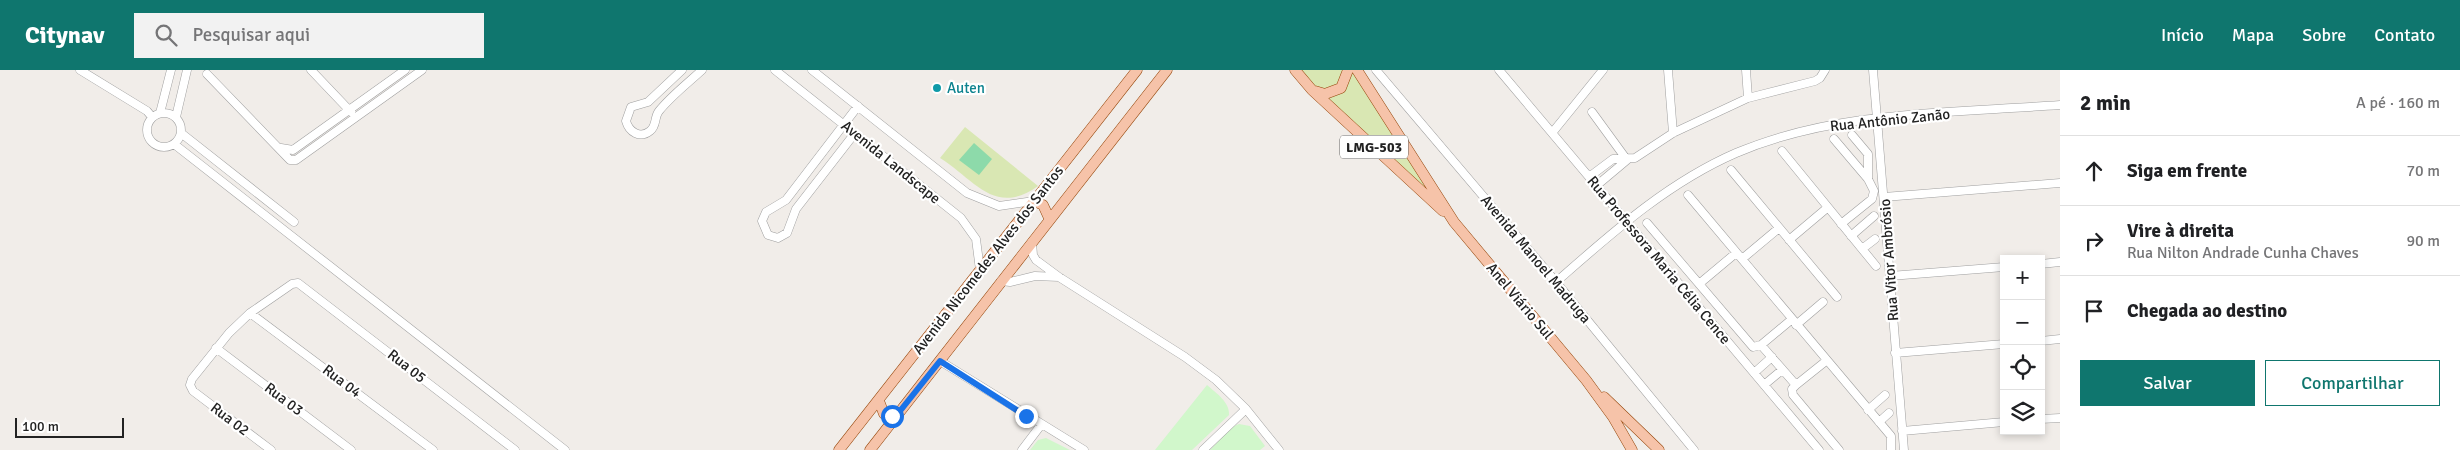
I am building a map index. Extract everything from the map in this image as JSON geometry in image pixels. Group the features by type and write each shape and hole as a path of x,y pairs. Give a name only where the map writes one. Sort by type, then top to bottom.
{"main road":[{"name":"Avenida Nicomedes Alves dos Santos","path":"839,450 1137,70"},
{"name":"Avenida Nicomedes Alves dos Santos","path":"870,450 1049,218 1167,70"},
{"name":"Anel Viário Sul","path":"1296,70 1312,90 1454,222 1586,380 1613,417 1632,450"},
{"path":"1312,90 1325,94 1334,92 1341,88 1348,70"},
{"name":"Anel Viário Sul","path":"1357,70 1454,222"},
{"path":"1034,201 1043,204 1049,218"},
{"name":"Anel Viário Sul","path":"1586,380 1660,450"},
{"path":"879,401 884,414 896,416"}],"street":[{"path":"80,70 147,111 152,117"},
{"path":"160,113 171,70"},
{"path":"176,117 188,70"},
{"path":"311,70 355,118"},
{"path":"281,148 293,150 405,70"},
{"path":"682,70 648,102 631,107 626,121 630,130 640,134 650,132 658,113 702,70"},
{"name":"Avenida Landscape","path":"776,70 961,218 976,239 980,270"},
{"name":"Avenida Landscape","path":"812,70 967,193 999,206 1034,201"},
{"name":"Avenida Manoel Madruga","path":"1376,70 1556,282 1694,450"},
{"name":"Rua Professora Maria Célia Cence","path":"1499,70 1819,450"},
{"path":"1552,133 1603,70"},
{"path":"1668,70 1673,133"},
{"path":"1746,70 1748,98"},
{"path":"1589,177 1613,159 1627,160 1635,158 1673,133 1748,98 1815,81 1820,78 1825,70"},
{"name":"Rua Vitor Ambrósio","path":"1873,70 1904,450"},
{"path":"207,74 281,148 290,160 296,160 420,71"},
{"name":"Rua Antônio Zanão","path":"1556,282 1627,220 1684,181 1736,153 1792,134 1876,118 2060,105"},
{"path":"855,133 796,209 787,234 778,238 768,235 762,227 763,216 770,209 782,205 858,106"},
{"path":"1592,112 1627,160"},
{"path":"174,144 181,133 181,125 176,117 169,113 160,113 152,117 147,130 149,139 160,146 174,144 565,450"},
{"path":"181,133 294,222"},
{"path":"1852,135 1868,154 1868,179"},
{"path":"1834,139 1868,179 1874,191 1872,199 1841,224"},
{"path":"1782,152 1876,266"},
{"path":"820,155 832,163"},
{"path":"1596,186 1627,160"},
{"path":"1732,170 1837,297"},
{"path":"1884,198 2060,183"},
{"path":"1688,195 1879,422 1890,436 1891,450"},
{"path":"1789,240 1827,208"},
{"path":"1851,236 1874,216"},
{"path":"1647,223 1753,347 1761,345 1823,302"},
{"path":"1699,284 1779,228"},
{"path":"1862,250 1875,239"},
{"path":"1032,242 1033,255 1036,260 1185,356 1216,380 1246,409 1278,450"},
{"path":"2045,264 2060,262"},
{"path":"1890,276 2000,266"},
{"path":"1001,281 1010,282 1035,276 1060,277"},
{"name":"Rua 05","path":"250,313 292,284 298,283 515,450"},
{"path":"216,348 250,313"},
{"name":"Rua 04","path":"250,313 433,450"},
{"path":"2045,341 2060,340"},
{"path":"1895,352 2000,344"},
{"path":"1761,345 1796,385"},
{"name":"Rua 02","path":"216,348 192,379 190,386 193,391 271,450"},
{"name":"Rua 03","path":"216,348 351,450"},
{"path":"1754,372 1772,357"},
{"path":"1826,360 1792,389 1793,395 1839,450"},
{"path":"940,361 1084,450"},
{"path":"1764,385 1782,370"},
{"path":"1868,410 1885,395"},
{"path":"1203,450 1246,409"},
{"path":"1879,422 1889,413"},
{"path":"2045,419 2060,418"},
{"path":"1902,431 2000,422"},
{"path":"1022,450 1041,424"}],"green space":[{"path":"1295,70 1357,70 1454,222"},
{"path":"965,127 1038,186 1023,195 1009,198 997,197 975,185 940,158"},
{"path":"974,143 992,159 979,175 959,160"},
{"path":"1207,385 1225,402 1229,415 1192,450 1155,450"},
{"path":"1239,424 1250,426 1265,446 1260,450 1210,450 1232,427"},
{"path":"1046,438 1070,450 1030,450 1038,440"}],"place":[{"name":"Auten","path":"937,88"}],"route":[{"path":"892,416 896,416 940,361 948,368 1026,416"}]}
